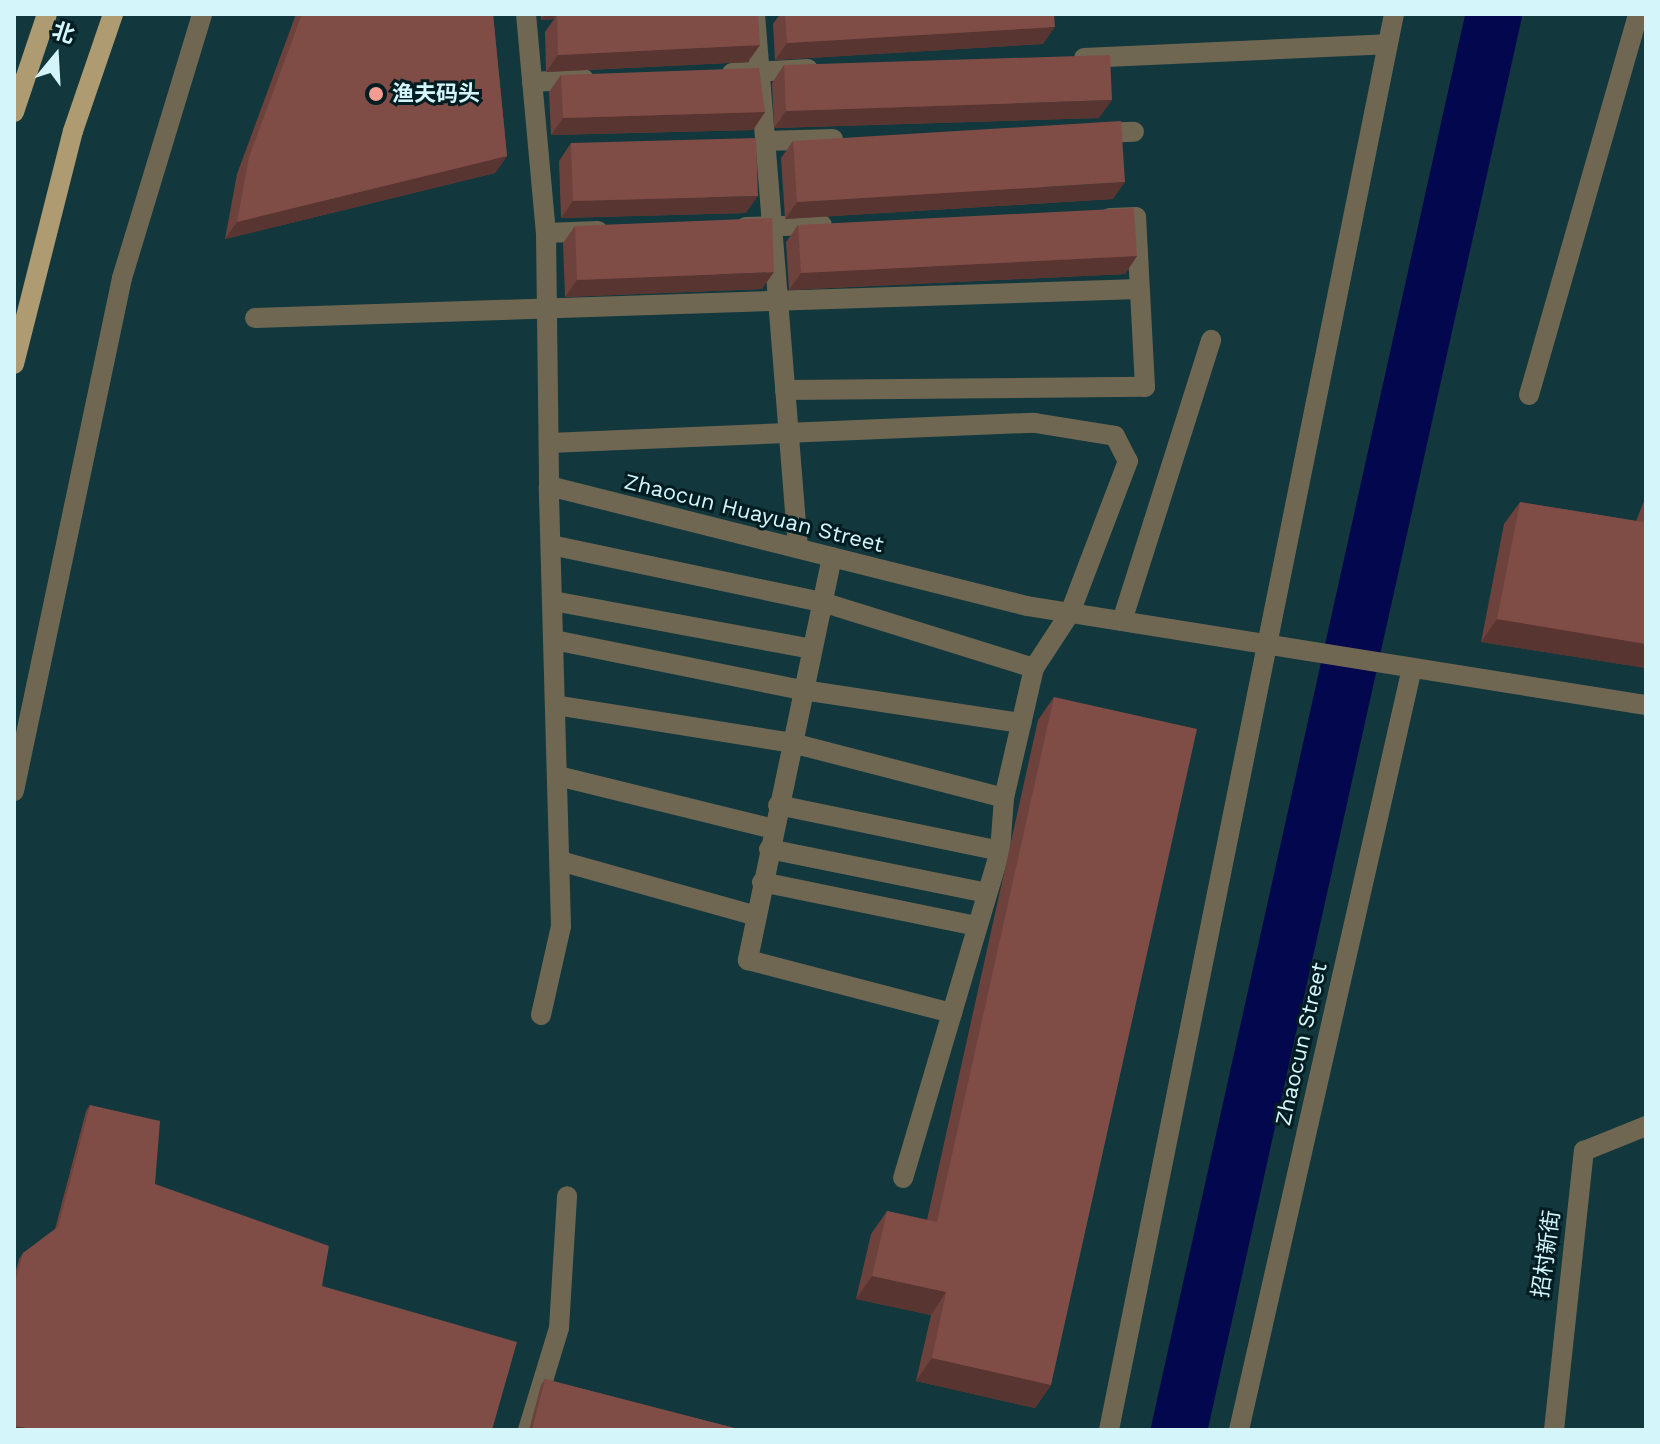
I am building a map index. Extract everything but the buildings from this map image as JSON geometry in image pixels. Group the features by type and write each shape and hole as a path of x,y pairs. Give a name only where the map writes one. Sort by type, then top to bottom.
{"main road":[{"path":"14,108 47,14"},
{"path":"14,364 73,131 113,14"}],"street":[{"path":"14,791 115,308 202,14"},
{"path":"526,14 546,233 549,486 561,926 541,1015"},
{"path":"755,14 798,548"},
{"path":"1109,1430 1272,644 1394,14"},
{"path":"1529,395 1638,14"},
{"path":"1057,59 1387,44"},
{"path":"714,74 838,68"},
{"path":"532,82 608,78"},
{"path":"1073,133 1134,132"},
{"path":"765,141 857,139"},
{"path":"785,390 1145,387 1136,217 1088,218"},
{"path":"727,228 851,225"},
{"path":"546,233 621,231"},
{"path":"255,318 547,305 1140,289"},
{"path":"1122,621 1211,340"},
{"path":"549,443 1035,423 1115,436 1128,461 1070,613 1034,668 1004,798 1000,851 903,1178"},
{"name":"Zhaocun Huayuan Street","path":"549,486 1070,613 1646,705"},
{"path":"551,545 822,602 1034,668"},
{"path":"832,557 754,915 748,960 952,1013"},
{"path":"553,601 812,649"},
{"path":"554,640 803,690 1022,723"},
{"name":"Zhaocun Street","path":"1239,1430 1407,667"},
{"path":"555,705 792,743 1004,798"},
{"path":"558,776 771,839 987,893"},
{"path":"778,805 1000,851"},
{"path":"560,861 754,915"},
{"path":"762,882 977,926"},
{"name":"招村新街","path":"1554,1430 1556,1355 1584,1151 1646,1126"},
{"path":"528,1430 559,1328 567,1196"}],"waterway":[{"path":"1179,1430 1494,14"}],"place":[{"name":"渔夫码头","path":"376,94"}]}
